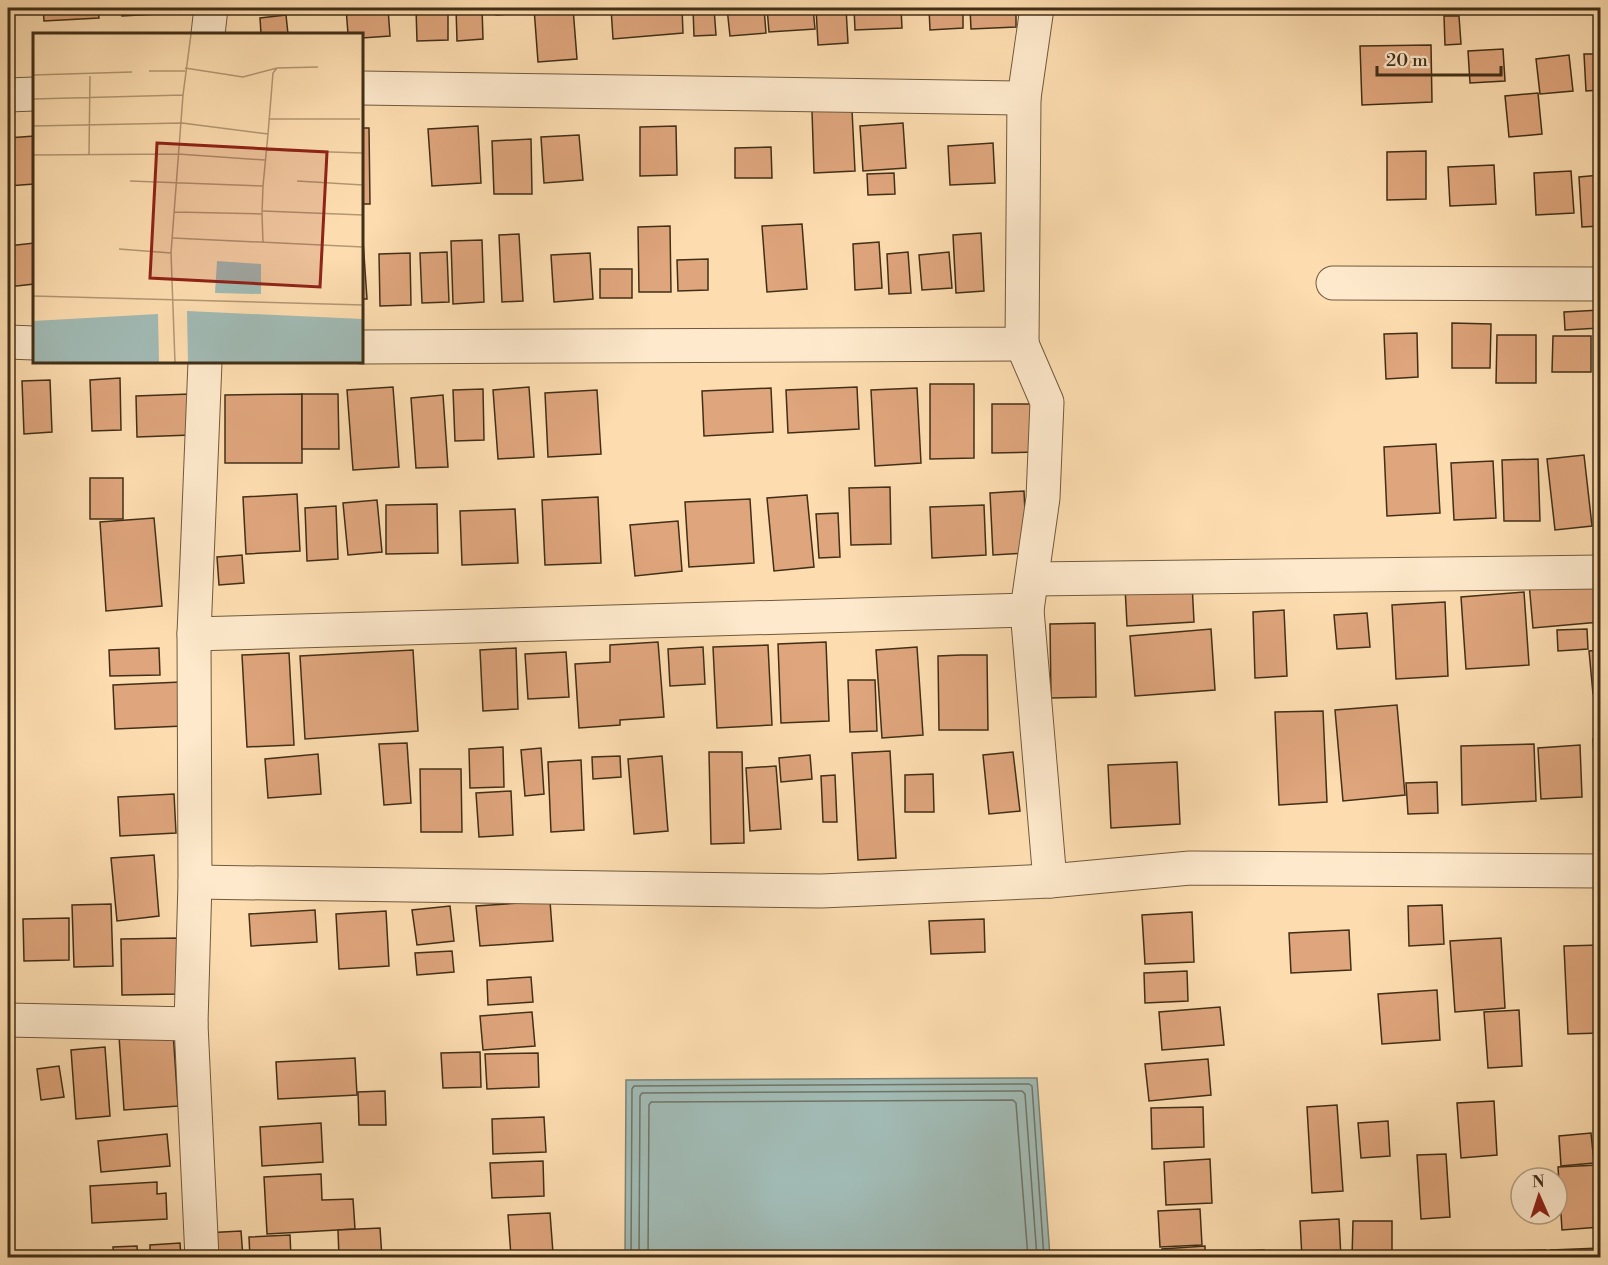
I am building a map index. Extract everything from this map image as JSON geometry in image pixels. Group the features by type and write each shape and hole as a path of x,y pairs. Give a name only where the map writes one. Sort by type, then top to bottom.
{"street":[{"path":"208,33 211,8"},
{"path":"1050,881 1027,610 1043,498 1047,402 1022,344 1024,98 1036,8 1057,8"},
{"path":"363,88 1024,98"},
{"path":"8,95 33,94"},
{"path":"1333,283 1600,284"},
{"path":"8,342 33,343"},
{"path":"363,346 1022,344"},
{"path":"202,1257 191,1024 195,882 194,634 205,363"},
{"path":"1033,579 1600,572"},
{"path":"194,634 1027,610"},
{"path":"195,882 821,891 1050,881 1190,868 1600,871"},
{"path":"8,1020 191,1024"}],"water":[{"path":"1037,1078 1050,1257 625,1257 626,1080"}],"building":[{"path":"43,8 98,8 99,18 44,21"},
{"path":"122,8 158,8 158,14 122,16"},
{"path":"346,8 388,8 390,36 363,38 363,33 348,33"},
{"path":"416,8 448,8 448,40 417,41"},
{"path":"456,8 482,8 483,39 457,41"},
{"path":"495,8 526,8 526,13 496,15"},
{"path":"534,8 573,8 577,59 538,62"},
{"path":"611,8 682,8 683,33 613,39"},
{"path":"693,8 714,8 716,35 694,36"},
{"path":"727,8 764,8 766,33 730,36"},
{"path":"767,8 813,8 815,29 769,32"},
{"path":"816,8 846,8 848,43 818,45"},
{"path":"854,8 901,8 902,28 855,30"},
{"path":"929,8 963,8 963,28 930,30"},
{"path":"970,8 1016,8 1016,27 971,29"},
{"path":"286,15 288,33 261,33 260,18"},
{"path":"1444,16 1459,16 1461,44 1445,45"},
{"path":"1431,45 1432,102 1362,105 1360,46"},
{"path":"1503,49 1505,81 1470,83 1468,51"},
{"path":"1584,54 1600,54 1600,90 1586,91"},
{"path":"1569,55 1573,91 1540,94 1536,59"},
{"path":"1538,93 1542,134 1509,137 1505,96"},
{"path":"852,110 855,171 814,173 812,111"},
{"path":"903,123 906,168 863,171 860,126"},
{"path":"478,126 481,183 432,186 428,129"},
{"path":"676,126 677,175 640,176 640,127"},
{"path":"363,128 369,128 370,204 363,204"},
{"path":"579,135 583,180 544,183 541,137"},
{"path":"33,136 33,184 8,186 8,138"},
{"path":"531,139 532,194 494,194 492,141"},
{"path":"993,143 995,183 950,185 948,146"},
{"path":"771,147 772,178 735,178 735,148"},
{"path":"1426,151 1426,199 1387,200 1387,152"},
{"path":"1494,165 1496,204 1450,206 1448,167"},
{"path":"1571,171 1574,213 1536,215 1534,173"},
{"path":"894,173 895,194 868,195 867,174"},
{"path":"1600,175 1600,226 1582,227 1579,177"},
{"path":"802,224 807,289 767,292 762,226"},
{"path":"670,226 671,292 639,292 638,227"},
{"path":"981,233 984,291 956,293 953,235"},
{"path":"519,234 523,301 502,302 499,235"},
{"path":"363,240 367,299 363,299"},
{"path":"482,240 484,302 453,304 451,241"},
{"path":"879,242 882,288 855,290 853,244"},
{"path":"33,243 33,284 8,287 8,246"},
{"path":"447,252 449,302 422,303 420,253"},
{"path":"908,252 911,293 889,294 887,254"},
{"path":"949,252 952,288 922,290 919,255"},
{"path":"410,253 411,305 380,306 379,254"},
{"path":"590,253 593,299 554,302 551,255"},
{"path":"708,259 708,290 678,291 677,260"},
{"path":"600,269 632,269 632,298 600,298"},
{"path":"1600,310 1600,328 1565,330 1564,312"},
{"path":"1452,323 1491,324 1490,368 1452,368"},
{"path":"1417,333 1418,377 1386,379 1384,334"},
{"path":"1497,335 1536,335 1536,383 1496,383"},
{"path":"1553,336 1591,336 1591,372 1552,372"},
{"path":"120,378 121,430 92,431 90,380"},
{"path":"50,380 52,432 24,434 22,381"},
{"path":"930,384 974,384 974,458 930,459"},
{"path":"393,387 399,467 353,470 347,390"},
{"path":"529,387 534,457 498,459 493,390"},
{"path":"857,387 859,429 788,433 786,390"},
{"path":"771,388 773,432 704,436 702,391"},
{"path":"917,388 921,463 875,466 871,390"},
{"path":"483,389 484,440 455,441 453,390"},
{"path":"597,390 601,454 548,457 545,393"},
{"path":"190,394 191,435 137,437 136,396"},
{"path":"302,394 302,463 225,463 225,395"},
{"path":"302,394 338,394 339,449 302,449"},
{"path":"443,395 448,467 416,468 411,398"},
{"path":"992,404 1037,404 1038,452 992,453"},
{"path":"1436,444 1440,513 1387,516 1384,447"},
{"path":"1596,446 1600,446 1600,523"},
{"path":"1584,455 1592,526 1555,530 1547,459"},
{"path":"1538,459 1540,521 1504,521 1502,460"},
{"path":"1493,461 1496,518 1454,520 1451,463"},
{"path":"90,478 123,478 123,519 90,519"},
{"path":"890,487 891,544 851,545 849,488"},
{"path":"1024,491 1027,553 993,555 990,493"},
{"path":"297,494 300,551 246,554 243,497"},
{"path":"807,495 814,567 774,571 767,498"},
{"path":"598,497 601,563 545,565 542,500"},
{"path":"750,499 754,563 689,567 685,502"},
{"path":"377,500 382,552 348,555 343,503"},
{"path":"437,504 438,553 386,554 386,505"},
{"path":"984,505 986,555 932,558 930,507"},
{"path":"336,506 338,559 307,561 305,508"},
{"path":"515,509 518,563 462,565 460,511"},
{"path":"838,513 840,557 819,558 816,514"},
{"path":"154,518 162,606 106,611 100,522"},
{"path":"678,521 682,571 635,576 630,525"},
{"path":"242,555 244,583 219,585 217,557"},
{"path":"1600,576 1600,622 1533,628 1529,583"},
{"path":"1192,583 1194,622 1127,626 1125,587"},
{"path":"1524,592 1529,665 1466,669 1461,597"},
{"path":"1445,602 1448,676 1396,679 1392,605"},
{"path":"1284,610 1287,676 1255,678 1253,612"},
{"path":"1367,613 1370,647 1337,649 1334,615"},
{"path":"1095,623 1096,697 1051,698 1050,624"},
{"path":"1211,629 1215,690 1135,696 1130,636"},
{"path":"1587,629 1588,649 1558,651 1557,630"},
{"path":"658,642 664,717 620,720 620,725 579,728 575,664 610,662 610,645"},
{"path":"826,642 829,721 781,723 778,644"},
{"path":"768,645 772,725 717,728 713,647"},
{"path":"703,647 705,684 670,686 668,649"},
{"path":"917,647 923,735 882,738 876,650"},
{"path":"159,648 160,675 110,676 109,650"},
{"path":"516,648 518,709 483,711 480,650"},
{"path":"413,650 418,731 305,739 300,656"},
{"path":"1600,650 1600,693 1593,694 1589,651"},
{"path":"566,652 569,697 528,699 525,654"},
{"path":"289,653 294,745 247,747 242,655"},
{"path":"987,655 988,730 939,730 938,656"},
{"path":"848,680 875,680 877,731 850,732"},
{"path":"181,682 183,726 115,729 113,685"},
{"path":"1397,705 1405,795 1343,801 1335,710"},
{"path":"1323,711 1327,802 1279,805 1275,712"},
{"path":"1593,739 1600,739 1600,806 1597,806"},
{"path":"407,743 411,803 384,805 379,744"},
{"path":"1534,744 1536,801 1462,805 1461,746"},
{"path":"1580,745 1582,797 1541,799 1538,748"},
{"path":"503,747 504,787 470,788 469,749"},
{"path":"541,748 544,794 525,796 521,750"},
{"path":"890,751 896,858 858,860 852,753"},
{"path":"709,752 742,752 744,843 711,844"},
{"path":"1013,752 1020,811 989,814 983,755"},
{"path":"318,754 321,794 268,798 265,759"},
{"path":"810,755 812,779 781,782 779,758"},
{"path":"620,756 621,777 593,779 592,757"},
{"path":"662,756 668,831 634,834 628,759"},
{"path":"581,760 584,830 551,832 548,762"},
{"path":"1177,762 1180,824 1111,828 1108,765"},
{"path":"776,766 781,829 750,831 746,768"},
{"path":"420,769 461,769 462,832 421,832"},
{"path":"933,774 934,812 905,812 905,775"},
{"path":"835,775 837,822 823,822 821,776"},
{"path":"1437,782 1438,813 1408,814 1406,783"},
{"path":"511,791 513,835 479,837 476,793"},
{"path":"174,794 176,833 120,836 118,797"},
{"path":"154,855 159,916 117,921 111,858"},
{"path":"550,901 553,941 480,946 476,906"},
{"path":"111,904 113,966 74,967 72,905"},
{"path":"1442,905 1444,944 1409,946 1408,906"},
{"path":"450,906 454,941 417,945 412,910"},
{"path":"315,910 317,942 251,946 249,914"},
{"path":"386,911 389,966 339,969 336,914"},
{"path":"1192,912 1194,962 1145,964 1142,915"},
{"path":"69,918 69,960 24,961 23,919"},
{"path":"984,919 985,952 931,954 929,921"},
{"path":"1349,930 1351,970 1291,973 1289,933"},
{"path":"178,938 179,994 122,995 121,939"},
{"path":"1501,938 1505,1008 1455,1012 1450,941"},
{"path":"1600,945 1600,1033 1568,1034 1564,946"},
{"path":"452,951 454,972 417,975 415,953"},
{"path":"1187,971 1188,1001 1145,1003 1144,973"},
{"path":"531,977 533,1002 488,1005 487,980"},
{"path":"1437,990 1440,1040 1382,1044 1378,994"},
{"path":"1220,1007 1224,1045 1162,1050 1159,1012"},
{"path":"1519,1010 1522,1066 1488,1068 1484,1012"},
{"path":"532,1012 535,1046 483,1050 480,1016"},
{"path":"173,1032 178,1106 124,1110 119,1036"},
{"path":"105,1047 110,1116 76,1119 71,1050"},
{"path":"480,1052 481,1087 443,1088 441,1053"},
{"path":"538,1053 539,1087 487,1089 485,1054"},
{"path":"355,1058 357,1095 278,1099 276,1062"},
{"path":"1208,1059 1211,1095 1149,1101 1145,1064"},
{"path":"59,1066 64,1097 41,1100 37,1069"},
{"path":"385,1091 386,1125 359,1125 358,1092"},
{"path":"1494,1101 1497,1155 1461,1158 1457,1103"},
{"path":"1337,1105 1343,1191 1312,1193 1307,1107"},
{"path":"1203,1107 1204,1147 1152,1149 1151,1108"},
{"path":"544,1117 546,1152 493,1154 492,1119"},
{"path":"1388,1121 1390,1156 1361,1158 1358,1123"},
{"path":"321,1123 323,1162 262,1166 260,1127"},
{"path":"1591,1133 1594,1163 1561,1166 1559,1136"},
{"path":"167,1134 170,1166 101,1172 98,1141"},
{"path":"1446,1154 1450,1217 1421,1219 1417,1155"},
{"path":"1210,1159 1212,1203 1166,1205 1164,1162"},
{"path":"543,1161 544,1196 492,1198 490,1163"},
{"path":"1598,1165 1600,1227 1562,1230 1562,1226 1569,1226 1569,1166"},
{"path":"321,1174 322,1200 353,1199 355,1229 267,1234 264,1177"},
{"path":"157,1182 157,1194 166,1193 167,1219 92,1223 90,1186"},
{"path":"1200,1209 1202,1245 1160,1247 1158,1211"},
{"path":"550,1213 553,1253 511,1256 508,1215"},
{"path":"1339,1219 1341,1258 1302,1258 1300,1221"},
{"path":"1353,1221 1392,1221 1392,1258 1352,1258"},
{"path":"380,1228 382,1258 339,1258 338,1230"},
{"path":"241,1231 243,1258 205,1258 204,1233"},
{"path":"290,1235 291,1258 250,1258 249,1237"},
{"path":"180,1243 181,1258 150,1258 150,1245"},
{"path":"137,1246 138,1258 114,1258 113,1247"},
{"path":"1205,1246 1205,1258 1163,1258 1162,1249"},
{"path":"1600,1248 1600,1258 1552,1258 1551,1250"},
{"path":"1264,1250 1264,1258 1220,1258 1219,1252"},
{"path":"1545,1250 1546,1258 1503,1258 1503,1251"}]}
